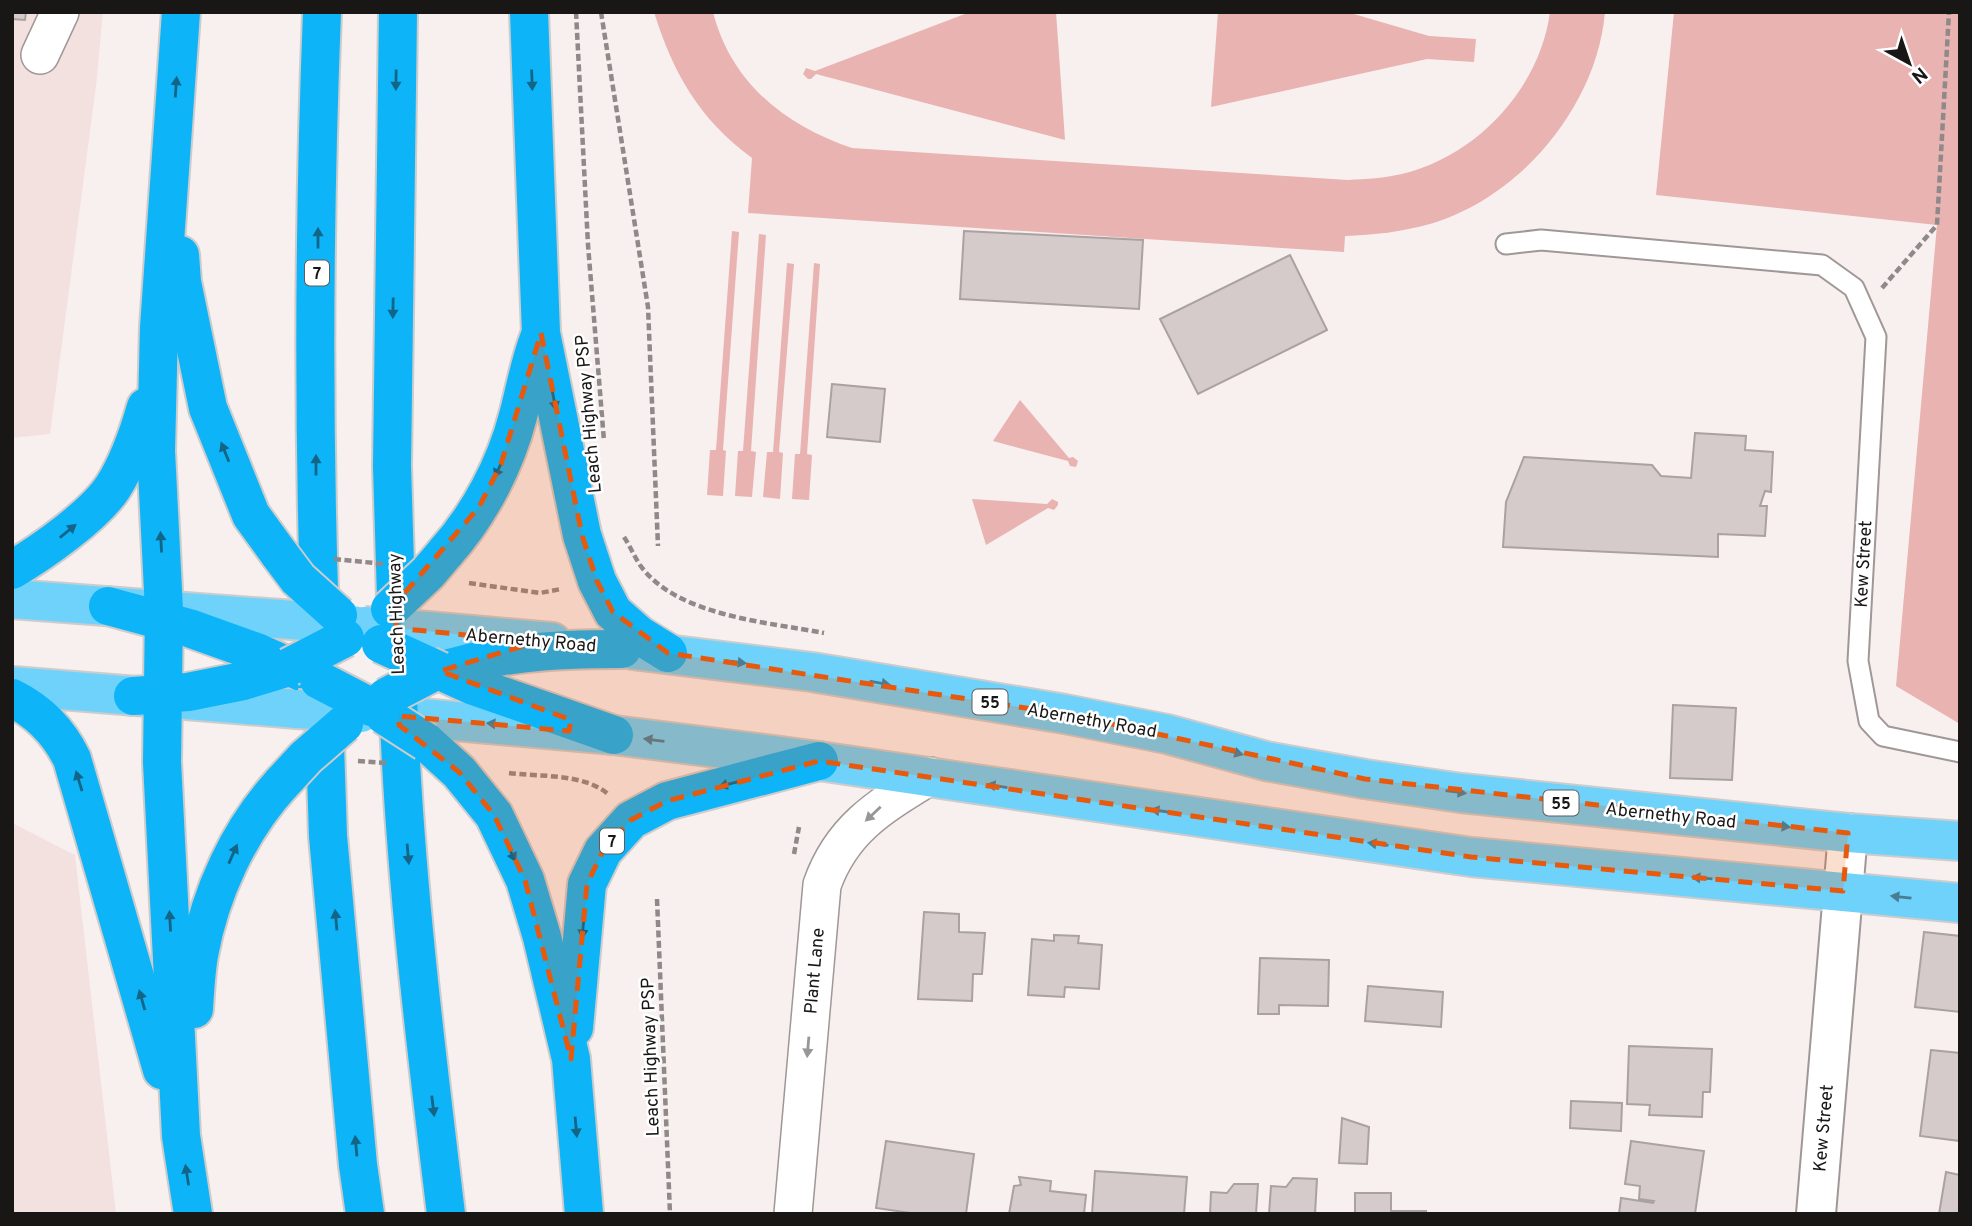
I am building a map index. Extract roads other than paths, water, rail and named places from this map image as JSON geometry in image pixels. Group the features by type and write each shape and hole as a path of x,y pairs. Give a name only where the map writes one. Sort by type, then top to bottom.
{"highway":[{"path":"181,12 159,328 156,451 163,615 154,696 162,762 181,1136 194,1214"},
{"name":"7","path":"322,12 318,110 316,502 328,836 358,1165 365,1214"},
{"name":"Leach Highway","path":"398,12 392,466 401,786 425,1038 446,1214"},
{"path":"529,12 541,333 582,535 597,581 613,612 639,635 668,653"},
{"path":"172,155 182,282 208,408 251,515 298,579 381,644 446,662 614,736"},
{"path":"12,570 64,534 111,489 134,446 151,388 159,328"},
{"path":"154,696 243,681 284,666 390,609 428,573 479,507 501,464 517,418 529,365 541,333"},
{"name":"7","path":"108,606 163,615 259,653 373,712 426,742 452,766 494,816 525,880 542,937 571,1059 584,1214"},
{"path":"181,1136 199,955 214,900 236,846 282,783 306,757 344,724 373,712 446,662 551,649 622,649"},
{"path":"12,698 49,724 63,740 72,759 181,1136"},
{"name":"7","path":"571,1059 587,884 603,851 631,820 667,801 819,761"}],"main road":[{"path":"12,599 108,606"},
{"path":"163,615 280,619 358,627"},
{"name":"Abernethy Road","path":"622,649 812,672 1065,714 1167,734 1266,761 1461,793 1848,834 1960,841"},
{"path":"12,686 281,708 373,712 614,736 930,776 1471,857 1960,903"}],"street":[{"path":"40,55 61,12"},
{"name":"Plant Lane","path":"793,1214 822,885 844,841 883,804 930,776"},
{"name":"Kew Street","path":"1816,1214 1848,834"}],"lane":[{"name":"Kew Street","path":"1506,244 1541,240 1822,265 1854,288 1876,337 1858,661 1869,721 1883,736 1960,752"}]}
